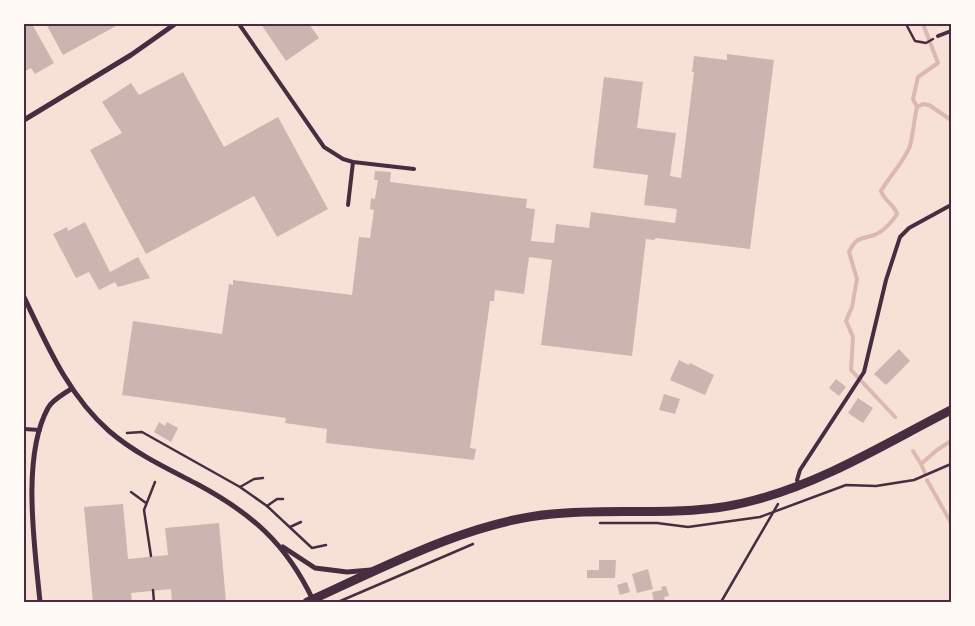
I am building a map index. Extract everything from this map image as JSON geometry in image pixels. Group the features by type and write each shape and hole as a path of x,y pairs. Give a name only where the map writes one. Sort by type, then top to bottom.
{"street":[{"path":"24,120 131,55 175,24"},
{"path":"24,297 72,389 94,416 121,440 154,462 240,510 264,528 298,570 310,601 479,528 518,518 553,514 660,513 716,508 755,500 799,486 951,410"},
{"path":"40,602 32,500 33,474 40,430 48,406 72,389"},
{"path":"279,545 315,568 348,572 384,568"}],"lane":[{"path":"238,24 316,138 334,154 353,162 414,169"},
{"path":"938,36 951,32"},
{"path":"348,205 353,162"},
{"path":"799,486 797,480 800,470 864,372 886,280 900,237 909,228 951,205"},
{"path":"24,429 40,430"}],"path":[{"path":"906,24 915,42 926,43"},
{"path":"127,433 142,432 240,487 267,506 312,548 326,545"},
{"path":"592,523 657,524 688,527 760,517 846,486 876,486 914,480 951,466"},
{"path":"240,487 254,479 263,478"},
{"path":"151,556 144,510 156,482"},
{"path":"131,492 146,503"},
{"path":"267,506 277,499 283,500"},
{"path":"721,602 775,512"},
{"path":"290,527 301,522"},
{"path":"338,602 482,540"},
{"path":"153,590 154,602"}],"building":[{"path":"24,24 32,24 54,63 35,74 31,68 24,72"},
{"path":"46,24 115,24 116,26 63,55"},
{"path":"261,24 309,24 319,38 286,61"},
{"path":"727,54 774,60 750,249 656,238 654,240 646,239 632,356 541,345 552,260 529,257 524,294 495,290 494,301 490,301 470,448 476,449 474,460 326,443 327,429 285,423 286,418 122,395 133,321 222,334 229,284 233,285 233,280 352,295 359,237 370,238 374,210 370,209 371,198 375,199 378,180 374,180 375,171 391,172 390,182 527,199 526,208 535,209 531,241 554,243 556,224 589,228 591,212 675,223 677,209 644,205 648,175 593,168 604,77 643,82 637,128 676,133 670,176 681,178 694,72 692,72 694,56 727,60"},
{"path":"183,72 224,147 278,117 328,209 277,237 254,196 146,254 90,150 122,133 102,102 131,83 139,95"},
{"path":"85,222 110,272 138,257 150,278 118,287 115,282 99,290 89,272 76,278 53,234 67,227 68,231"},
{"path":"899,349 910,361 886,385 874,374"},
{"path":"679,360 689,365 690,363 714,375 705,395 670,380"},
{"path":"836,379 846,387 839,396 829,388"},
{"path":"664,394 680,399 675,414 659,410"},
{"path":"858,398 873,408 863,423 848,413"},
{"path":"159,422 165,426 167,422 178,428 171,442 154,432"},
{"path":"123,504 128,559 168,555 165,528 219,523 226,602 172,602 171,589 131,593 132,602 93,602 84,507"},
{"path":"599,560 616,560 615,578 587,578 587,570 599,570"},
{"path":"648,569 653,589 637,593 632,574"},
{"path":"627,582 630,592 620,595 617,585"},
{"path":"666,586 669,596 664,597 665,601 654,602 652,592 662,590 661,587"}],"waterway":[{"path":"917,107 913,99 918,77 938,63 923,24"},
{"path":"917,107 923,104 929,105 951,120"},
{"path":"895,417 851,370 853,337 846,321 852,307 857,279 849,252 857,241 881,232 897,214 881,191 910,146 917,107"},
{"path":"925,473 921,464 951,441"},
{"path":"913,451 921,464"},
{"path":"927,480 951,523"}]}
